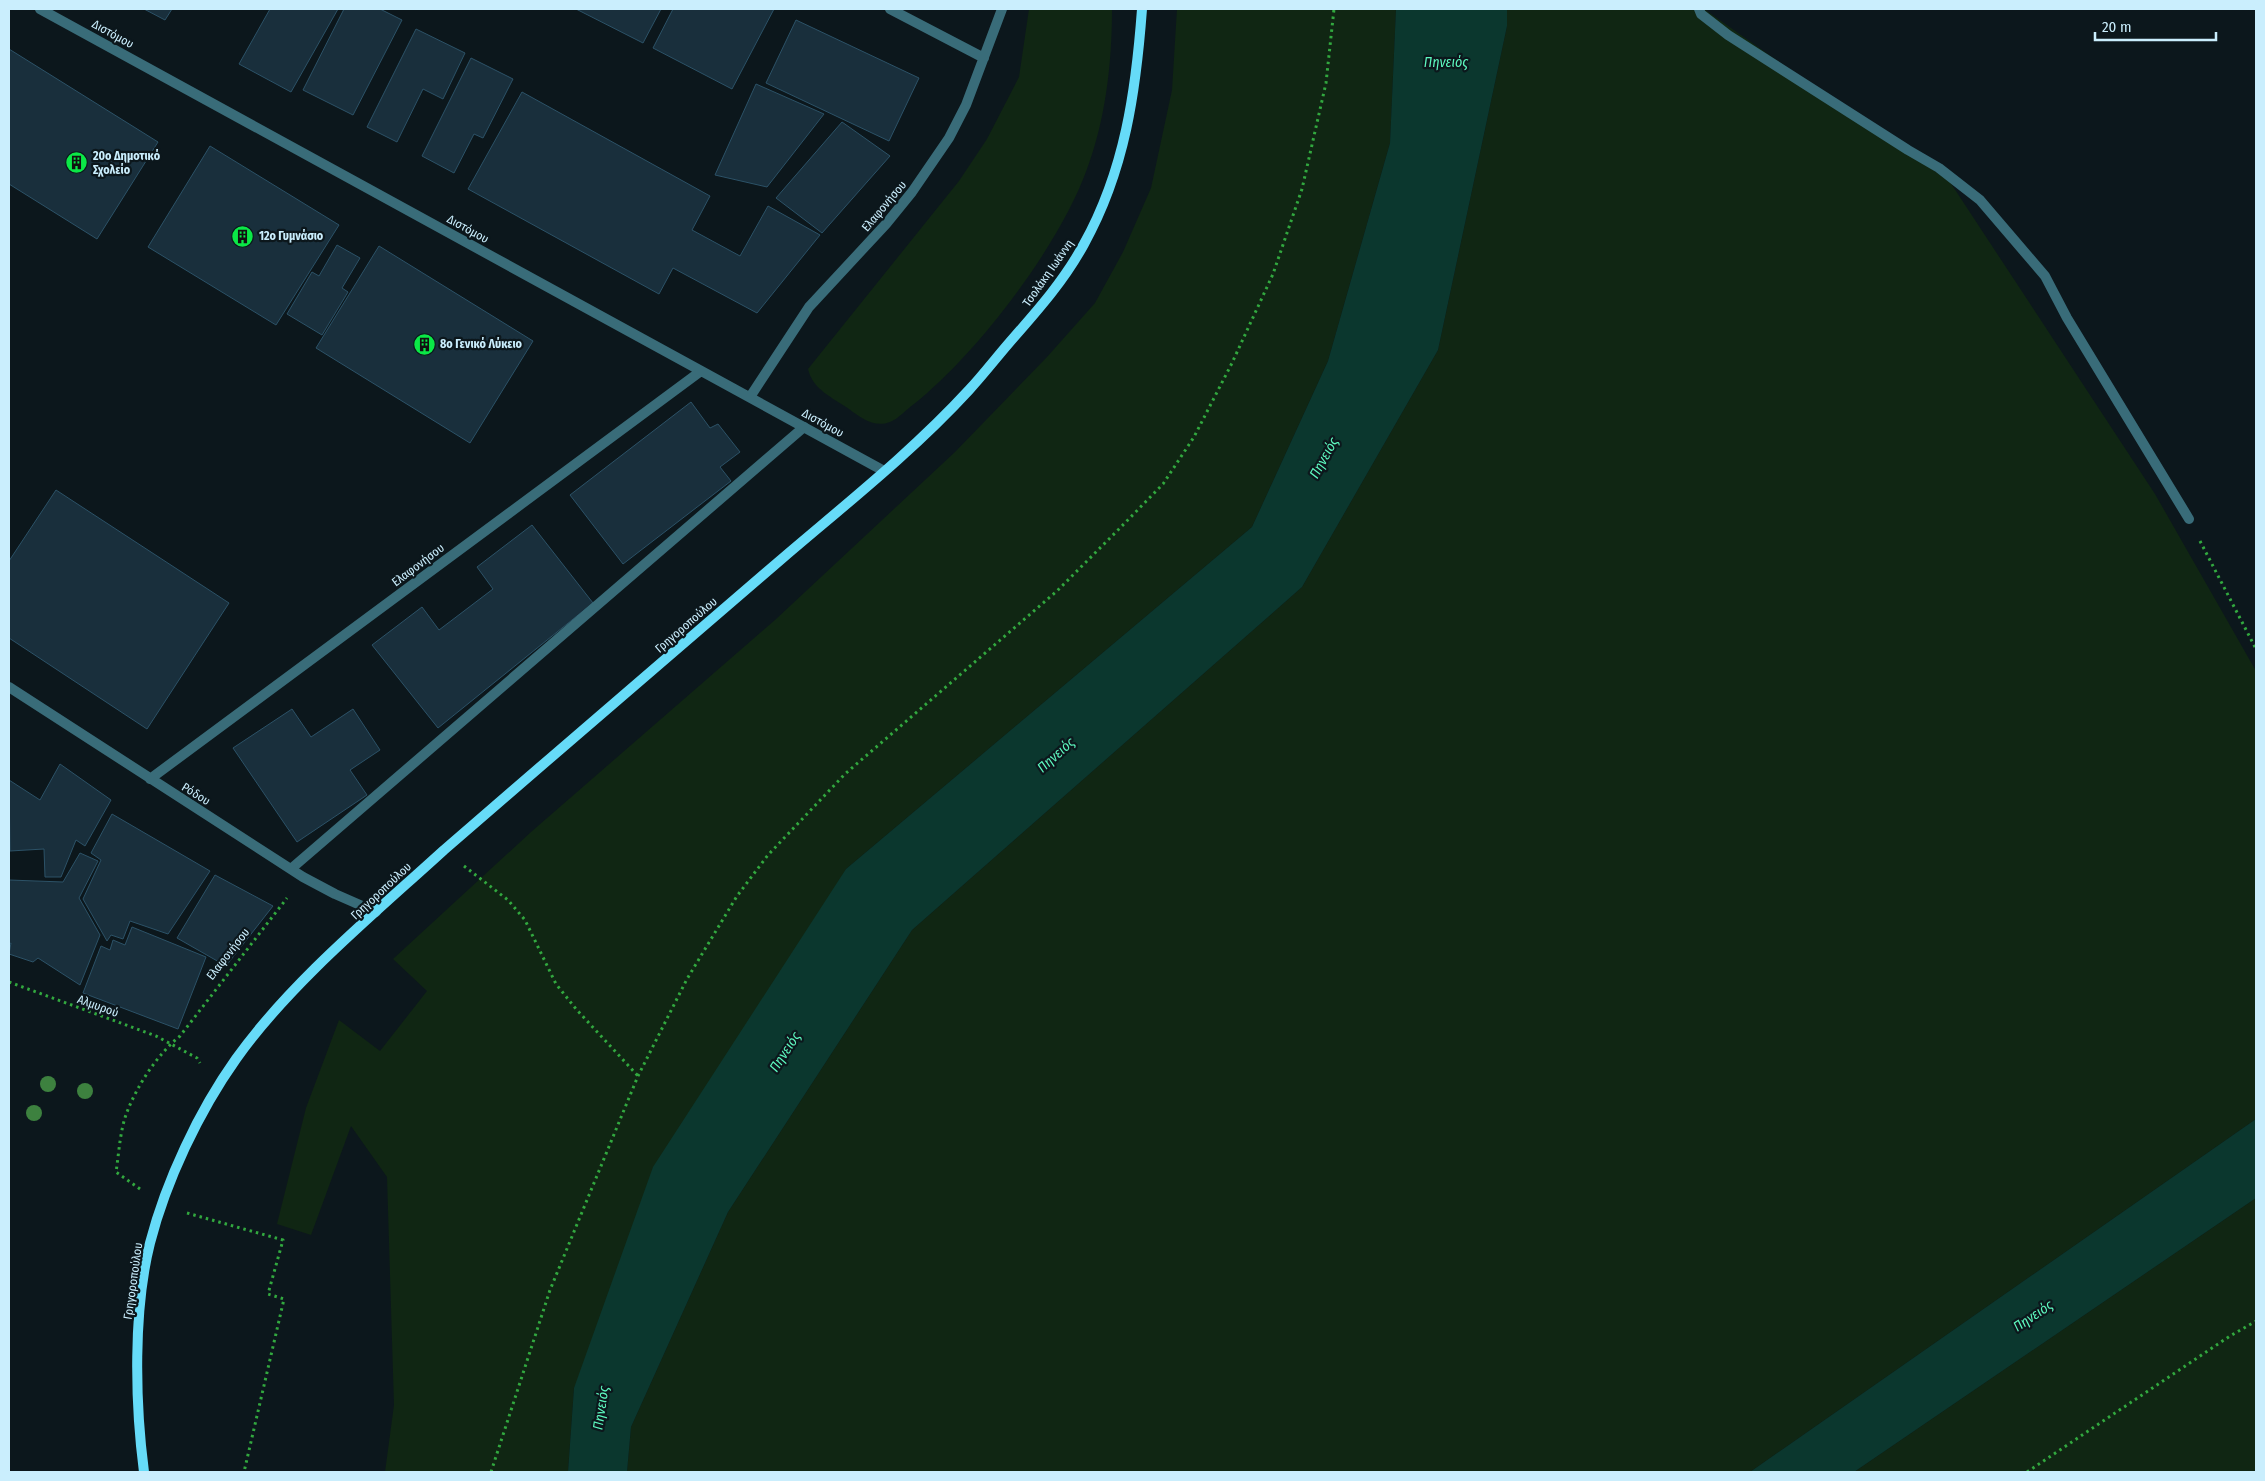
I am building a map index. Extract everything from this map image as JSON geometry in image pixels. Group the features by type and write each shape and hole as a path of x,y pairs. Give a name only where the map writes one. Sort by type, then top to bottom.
{"street":[{"name":"Διστόμου","path":"40,9 884,471"},
{"path":"890,9 984,58"},
{"name":"Ελαφονήσου","path":"750,398 809,306 886,224 912,192 949,138 966,105 1002,9"},
{"name":"Τσολάκη Ιωάννη","path":"884,471 968,391 1039,311 1069,270 1085,243 1108,193 1127,130 1139,54 1142,9"},
{"path":"1699,9 1701,14 1728,34 1939,168 1980,200 2045,276 2067,318 2189,519"},
{"name":"Ελαφονήσου","path":"150,779 701,370"},
{"path":"292,868 804,427"},
{"name":"Γρηγοροπούλου","path":"144,1472 138,1368 139,1314 150,1242 176,1171 206,1106 237,1058 281,1005 376,912 444,850 884,471"},
{"name":"Ρόδου","path":"9,687 150,779 292,868 303,877 376,912"}],"path":[{"path":"491,1472 550,1290 638,1076 687,979 737,896 768,855 845,774 1057,591 1163,484 1194,437 1232,363 1272,274 1302,189 1326,83 1334,9"},
{"path":"2189,519 2256,649"},
{"path":"444,850 508,900 524,920 556,984 576,1010 638,1076"},
{"name":"Ελαφονήσου","path":"162,1205 116,1172 126,1112 148,1073 171,1044 180,1036 303,877"},
{"name":"Αλμυρού","path":"9,982 171,1044 197,1058"},
{"path":"162,1205 283,1240 268,1294 284,1299 244,1472"},
{"path":"2027,1472 2230,1336 2256,1321"}],"shaded area":[{"path":"1029,9 1112,9 1107,90 1094,150 1087,169 1058,231 1014,296 990,327 939,382 893,421 884,424 873,423 858,416 819,388 810,376 808,369 959,181 987,139 1019,77"},
{"path":"1177,9 1396,9 1390,143 1328,361 1252,527 846,869 574,1388 568,1472 385,1472 394,1405 387,1177 351,1126 311,1235 277,1224 306,1108 339,1020 380,1051 427,991 393,959 531,832 775,620 955,452 1047,357 1095,303 1123,252 1151,188 1172,90"},
{"path":"1507,9 1704,9 1950,182 2155,494 2256,671 2256,1119 1750,1472 627,1472 631,1427 728,1212 912,930 1302,587 1438,350 1507,26"},
{"path":"2256,1198 2256,1472 1854,1472"}],"water":[{"name":"Πηνειός","path":"1396,9 1507,9 1507,26 1438,350 1302,587 912,930 728,1212 631,1427 627,1472 568,1472 574,1388 653,1167 846,869 1252,527 1328,361 1390,143"},
{"name":"Πηνειός","path":"2256,1119 2256,1198 1854,1472 1750,1472"}],"building":[{"path":"144,9 172,9 165,20"},
{"path":"270,9 338,9 291,92 239,64"},
{"path":"344,9 380,9 402,20 353,115 303,90"},
{"path":"576,9 661,9 643,43"},
{"path":"673,9 774,9 732,89 653,48"},
{"path":"796,20 919,78 889,141 766,83"},
{"path":"416,29 465,53 443,99 423,89 397,142 367,127"},
{"name":"20ο Δημοτικό Σχολείο","path":"9,49 158,142 97,239 9,184"},
{"path":"471,58 513,79 483,138 474,134 454,173 422,156"},
{"path":"756,84 824,114 767,187 715,175"},
{"path":"522,92 710,196 692,230 740,256 768,206 820,235 757,313 673,268 659,294 468,189"},
{"path":"842,122 890,156 822,233 776,198"},
{"name":"12ο Γυμνάσιο","path":"210,146 339,225 276,325 148,247"},
{"path":"337,245 360,258 342,288 348,292 322,335 287,314 312,272 319,276"},
{"name":"8ο Γενικό Λύκειο","path":"379,246 533,341 470,443 316,348"},
{"path":"691,402 710,428 718,424 740,452 720,467 731,481 623,564 570,495"},
{"path":"56,490 229,603 147,729 9,638 9,561"},
{"path":"532,525 593,603 438,728 372,645 422,607 439,630 493,589 477,567"},
{"path":"292,709 311,737 353,709 380,750 350,770 367,795 297,842 233,748"},
{"path":"60,764 111,800 85,846 76,840 61,877 45,877 44,849 10,851 9,780 40,800"},
{"path":"112,814 210,871 168,934 130,921 123,939 111,935 107,941 83,899 101,860 91,853"},
{"path":"80,853 98,861 79,898 100,935 80,985 38,958 33,962 9,954 11,943 9,944 9,880 63,882"},
{"path":"215,875 273,906 226,966 177,938"},
{"path":"132,927 206,957 178,1029 83,993 101,946 110,950 113,940 125,945"}],"place":[{"name":"20ο Δημοτικό Σχολείο","path":"77,163"},
{"name":"12ο Γυμνάσιο","path":"243,236"},
{"name":"8ο Γενικό Λύκειο","path":"424,344"}]}
